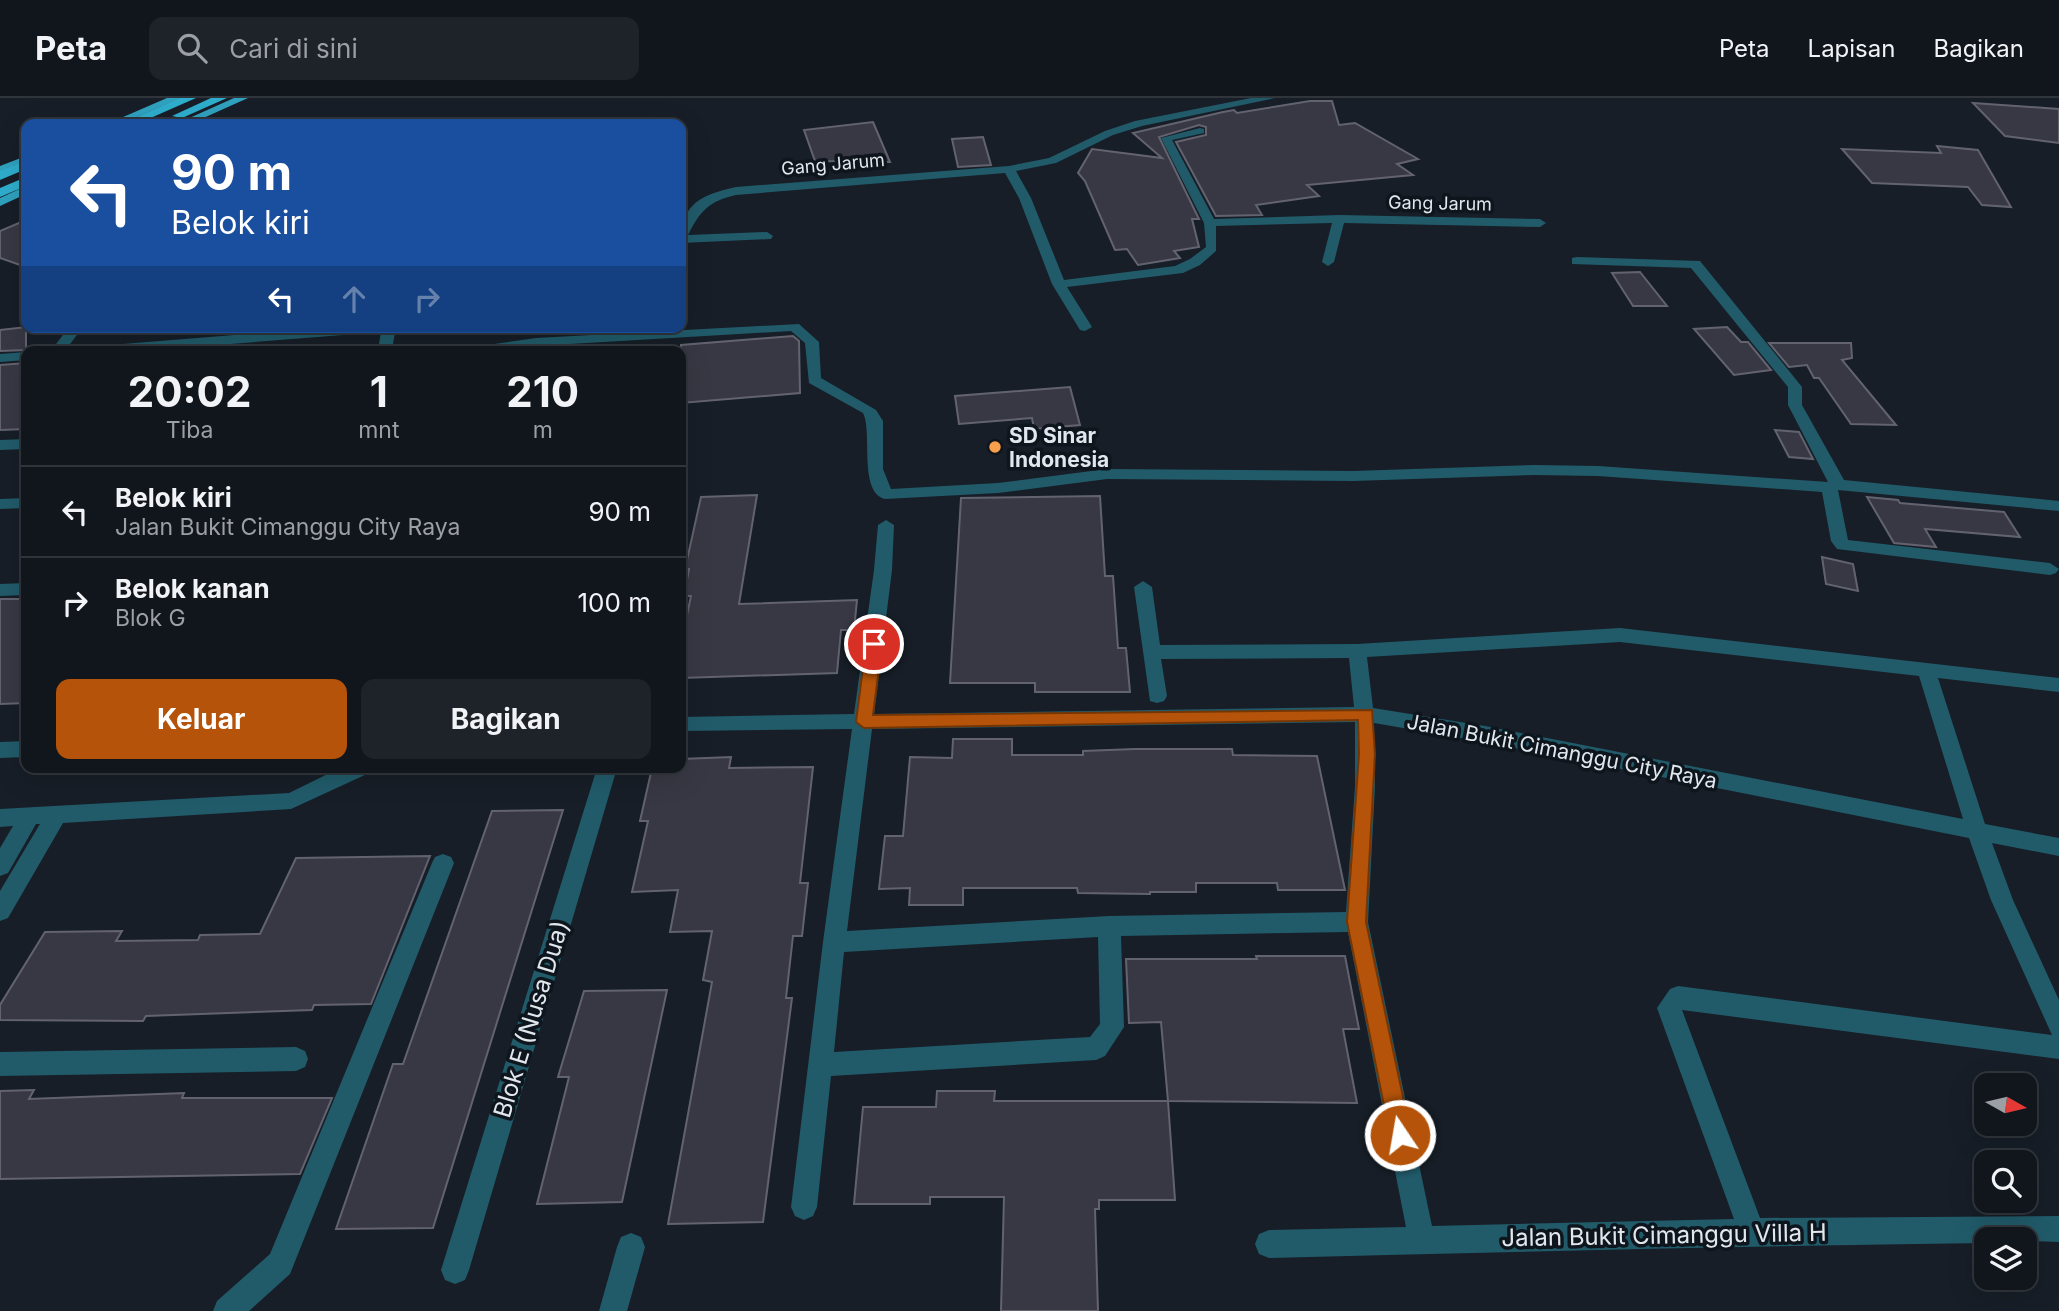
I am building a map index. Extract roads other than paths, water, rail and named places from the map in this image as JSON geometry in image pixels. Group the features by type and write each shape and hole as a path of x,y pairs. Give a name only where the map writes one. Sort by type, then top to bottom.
{"highway":[{"path":"124,119 176,98"},
{"path":"139,119 190,98"},
{"path":"172,119 221,98"},
{"path":"193,119 243,98"},
{"path":"0,170 21,161"},
{"path":"0,176 21,167"},
{"path":"0,192 21,183"},
{"path":"0,202 21,192"}],"street":[{"name":"Gang Jarum","path":"686,227 699,202 736,191 1009,169 1052,161 1108,133 1139,123 1270,98"},
{"path":"1059,284 1178,270 1195,262 1212,248 1210,223 1166,138 1200,131"},
{"path":"1009,169 1025,198 1059,284 1085,327"},
{"name":"Gang Jarum","path":"1210,223 1339,219 1540,223"},
{"path":"1328,262 1339,219"},
{"path":"686,237 766,236"},
{"path":"1577,261 1695,264 1795,387 1795,405 1834,486 1839,541 1843,545 2050,569"},
{"path":"509,346 793,327 812,342 814,380 869,410 875,421 875,469 885,494 998,488 1107,474 1353,476 1534,470 1624,472 1834,486 2059,506"},
{"path":"152,346 323,333"},
{"path":"0,358 21,356"},
{"path":"0,445 21,444"},
{"path":"0,504 21,503"},
{"path":"804,1207 834,942 883,570 886,525"},
{"path":"1143,586 1157,696"},
{"path":"0,590 21,589"},
{"path":"1152,652 1357,651 1620,635 2059,685"},
{"path":"1357,651 1366,714 1367,754 1357,922 1422,1241"},
{"path":"1926,669 1977,832 2013,927 2059,1026"},
{"name":"Jalan Bukit Cimanggu City Raya","path":"686,724 1366,714 1485,734 2059,847"},
{"path":"0,750 21,750"},
{"path":"0,818 291,801 350,773"},
{"name":"Blok E (Nusa Dua)","path":"455,1270 605,773"},
{"path":"0,911 7,887 57,816"},
{"path":"0,867 29,817"},
{"path":"228,1311 273,1273 279,1264 443,863"},
{"path":"834,942 1109,926 1357,922"},
{"path":"820,1065 1096,1048 1112,1027 1109,926"},
{"path":"1752,1232 1669,1008 1678,997 2059,1047"},
{"path":"0,1064 296,1059"},
{"name":"Jalan Bukit Cimanggu Villa H","path":"1269,1244 1752,1232 2059,1229"},
{"path":"613,1311 631,1247"}],"place":[{"name":"SD Sinar Indonesia","path":"995,447"}]}
